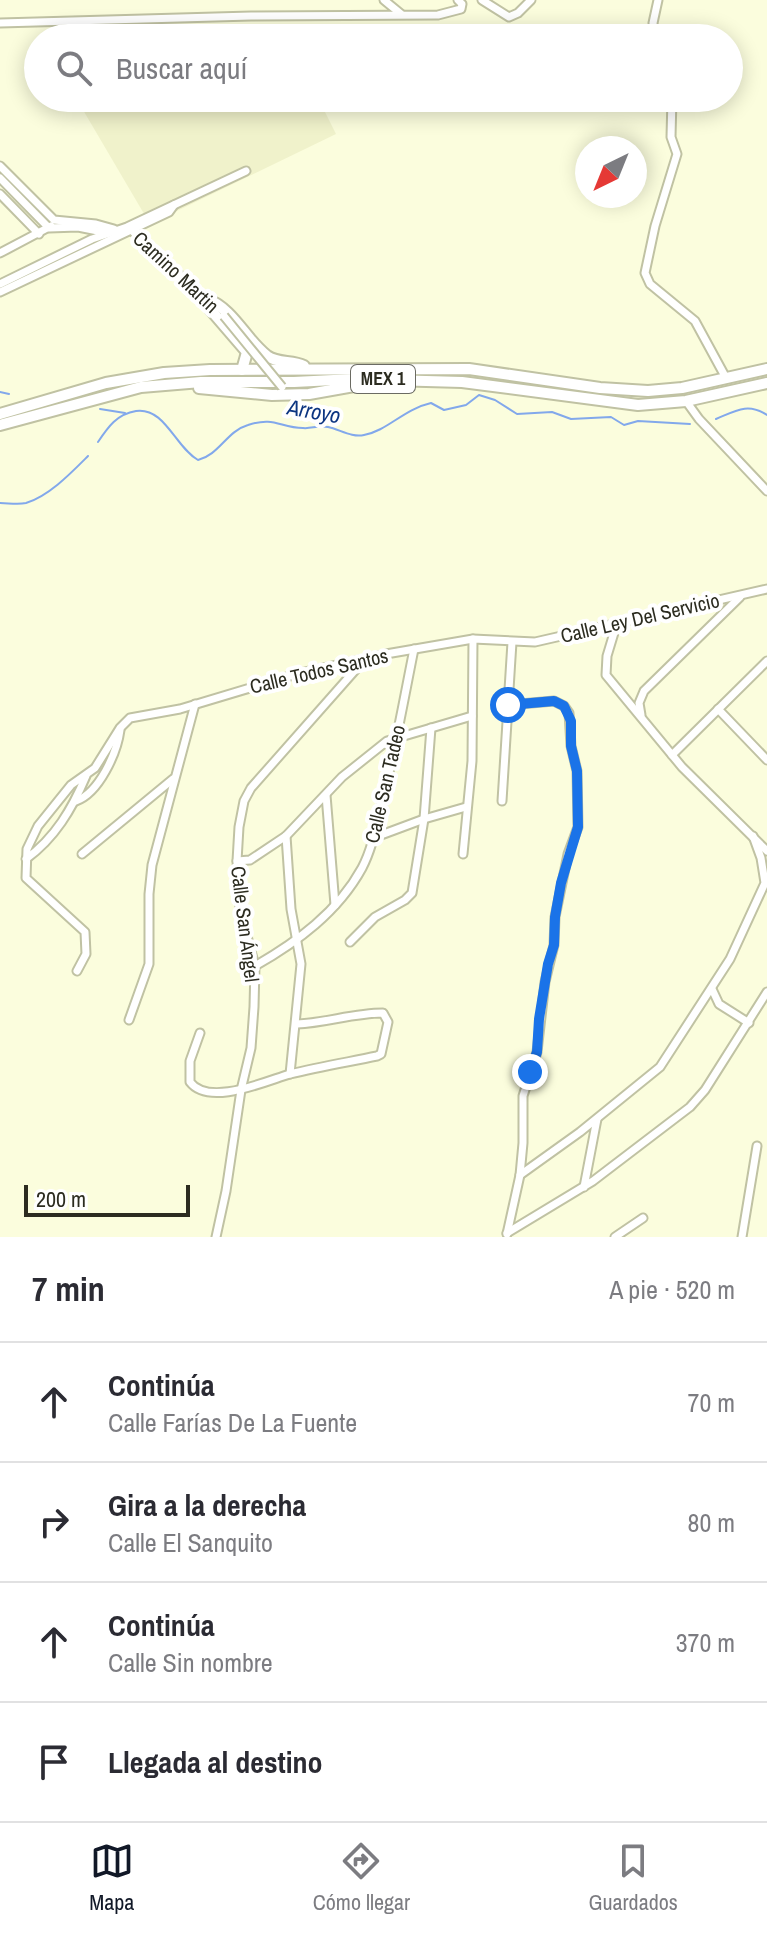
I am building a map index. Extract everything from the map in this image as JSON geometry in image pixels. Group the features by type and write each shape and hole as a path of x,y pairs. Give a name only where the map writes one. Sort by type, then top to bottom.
{"highway":[{"path":"207,299 220,305 266,355 277,361 299,363 309,369"},
{"path":"207,299 210,309 247,352 242,370"},
{"name":"MEX 1","path":"0,414 94,386 139,377 242,370 469,369 626,391 682,388 767,369"},
{"name":"MEX 1","path":"0,425 107,395 165,384 411,379 493,385 623,404 652,404 686,401 767,383"},
{"path":"165,384 180,388 309,394 344,386 388,385 411,379"}],"street":[{"path":"384,0 401,14"},
{"path":"482,0 509,17 531,0"},
{"path":"653,24 658,0"},
{"path":"0,23 438,15 457,12 460,3"},
{"path":"672,112 671,137 677,154 655,226 645,276 650,284 695,321 726,378"},
{"path":"0,166 52,224"},
{"path":"0,284 169,212 174,205 246,171"},
{"path":"0,178 52,224"},
{"path":"1,197 39,234"},
{"path":"0,253 39,234 52,224 96,224 114,233"},
{"name":"Camino Martin","path":"129,229 224,316 284,391"},
{"path":"0,292 114,233"},
{"path":"686,401 767,491"},
{"name":"Calle Ley Del Servicio","path":"512,642 535,642 767,589"},
{"path":"641,717 639,703 644,691 742,595"},
{"path":"617,623 607,656 606,675 672,755 767,851"},
{"path":"463,854 472,761 473,639"},
{"name":"Calle Todos Santos","path":"120,728 130,718 195,704 300,673 473,639 512,642"},
{"path":"502,801 512,642"},
{"name":"Calle San Tadeo","path":"255,966 297,938 335,905 361,870 373,838 414,649"},
{"name":"Calle San Ángel","path":"216,1237 251,1048 255,966 240,910 237,861 244,801 251,788 365,659"},
{"path":"672,755 765,667"},
{"path":"505,1235 520,1175 523,1096 537,1052 545,982 554,945 555,917 568,854 578,827 577,771 571,746 569,713 554,701 508,705"},
{"path":"129,1020 149,964 150,880 173,779 195,704"},
{"path":"718,709 767,760"},
{"path":"237,861 250,860 286,836 357,764 387,741 472,716"},
{"path":"26,859 47,841 76,801 86,776 120,728"},
{"path":"76,801 86,796 113,757 120,728"},
{"path":"350,942 375,917 412,893 424,819 431,728"},
{"path":"77,971 86,954 85,932 26,878 26,859 32,837 45,816 71,785 86,776"},
{"path":"82,854 173,779"},
{"path":"326,795 335,905"},
{"path":"373,838 466,807"},
{"path":"286,836 291,909 301,964 290,1074"},
{"path":"520,1175 660,1067 730,959 765,883 764,866 753,836"},
{"path":"712,989 719,1004 749,1023"},
{"path":"505,1235 584,1187 690,1107 705,1090 767,992"},
{"path":"200,1033 188,1077 192,1086 213,1092 241,1090 290,1074 381,1054 388,1022 383,1013 364,1013 297,1024"},
{"path":"584,1187 597,1118"},
{"path":"742,1237 757,1146"},
{"path":"615,1237 643,1218"}],"shaded area":[{"path":"84,112 325,112 336,134 150,224"}],"waterway":[{"path":"0,392 9,394"},
{"name":"Arroyo","path":"98,442 118,418 136,411 146,411 162,421 198,460 212,453 234,432 257,423 332,428 359,436 372,433 421,406 431,403 444,410 466,405 479,395 495,400 517,414 552,412 571,419 611,417 624,425 638,421 690,424"},
{"name":"Arroyo","path":"716,419 748,408 767,415"},
{"path":"100,409 125,413"},
{"name":"Arroyo","path":"0,503 23,504 35,500 88,456"}],"route":[{"path":"508,705 554,701 564,706 571,721 571,746 577,771 578,827 561,883 554,945 539,1019 537,1052 530,1072"}]}
